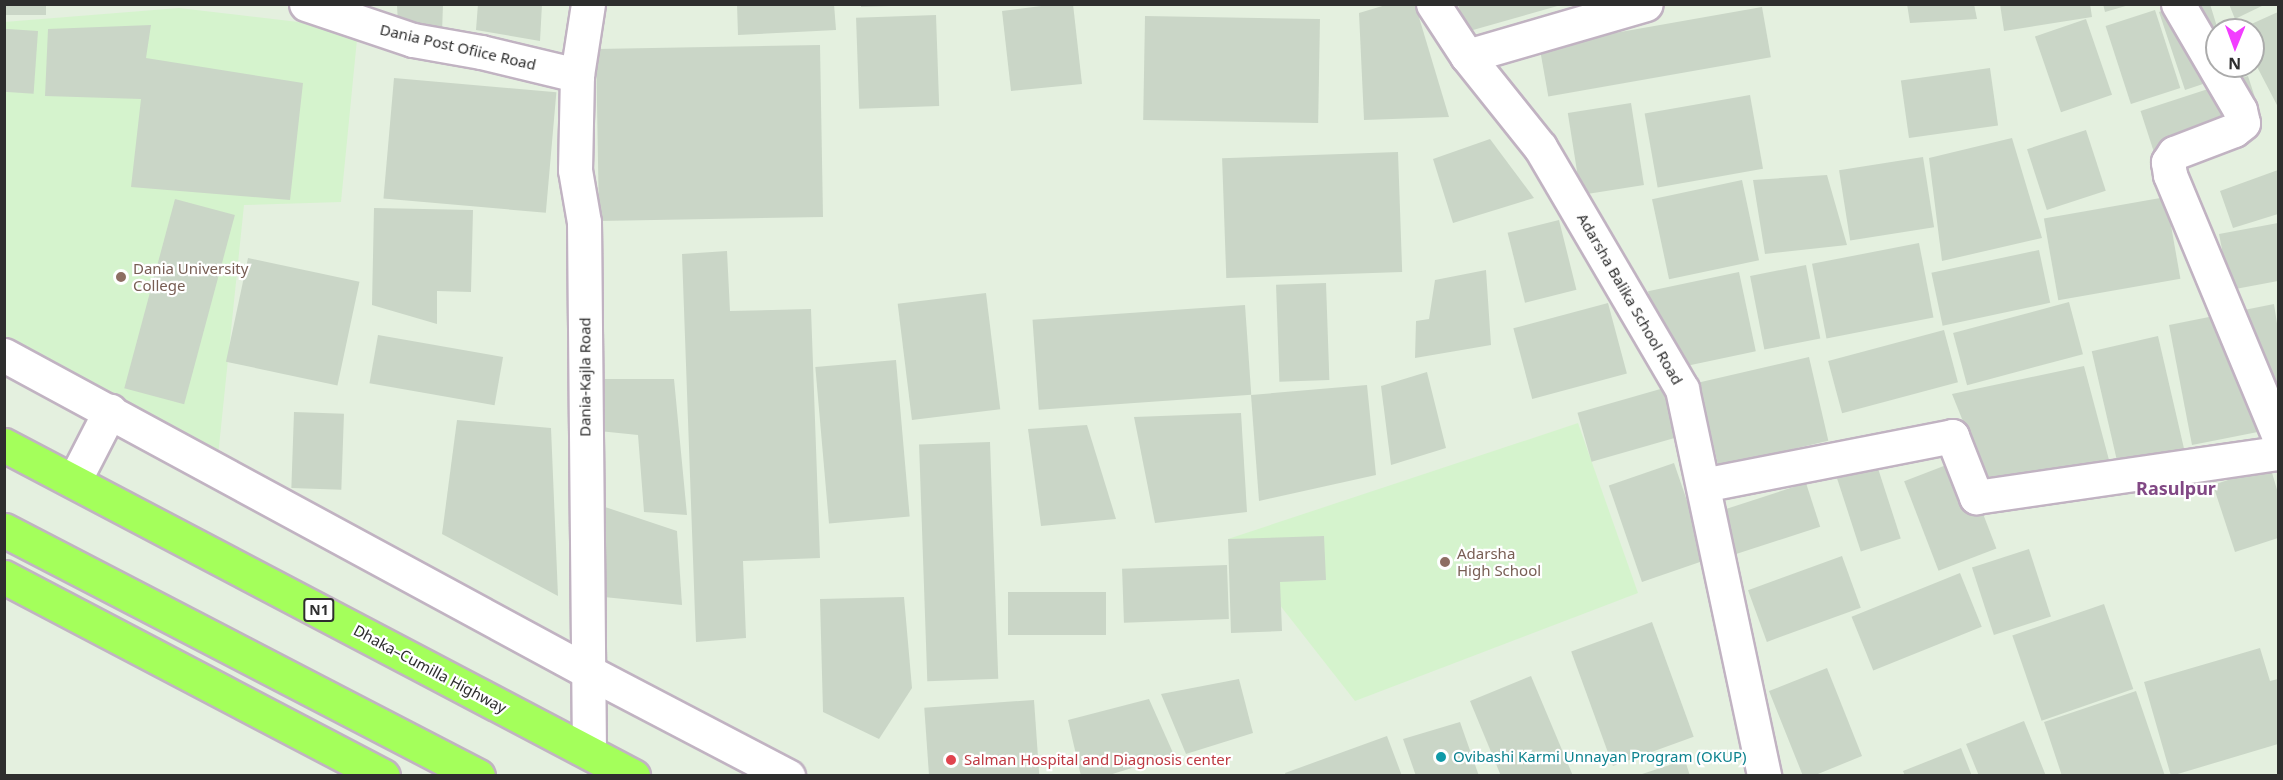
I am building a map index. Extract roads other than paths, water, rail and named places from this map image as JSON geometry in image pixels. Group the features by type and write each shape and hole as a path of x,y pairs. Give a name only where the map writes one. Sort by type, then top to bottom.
{"highway":[{"name":"Dhaka–Cumilla Highway","path":"4,445 633,776"},
{"path":"4,530 478,776"},
{"path":"4,577 383,776"}],"street":[{"name":"Dania Post Ofiice Road","path":"306,4 413,40 481,52 577,75"},
{"name":"Dania-Kajla Road","path":"588,4 577,75 575,170 584,222 589,752"},
{"name":"Adarsha Balika School Road","path":"1433,4 1467,56 1540,147 1682,389 1764,776"},
{"path":"1467,56 1646,4"},
{"path":"2178,4 2240,110 2243,123 2235,130 2174,153 2168,162 2170,175 2278,434"},
{"path":"4,355 587,671 788,776"},
{"path":"74,481 110,411"},
{"path":"1703,485 1952,436 1976,497 2278,453"}],"place":[{"name":"Dania University College","path":"121,277"},
{"name":"Adarsha High School","path":"1445,562"},
{"name":"Ovibashi Karmi Unnayan Program (OKUP)","path":"1441,757"},
{"name":"Salman Hospital and Diagnosis center","path":"951,760"}],"district":[{"name":"Rasulpur","path":"2176,488"}]}
